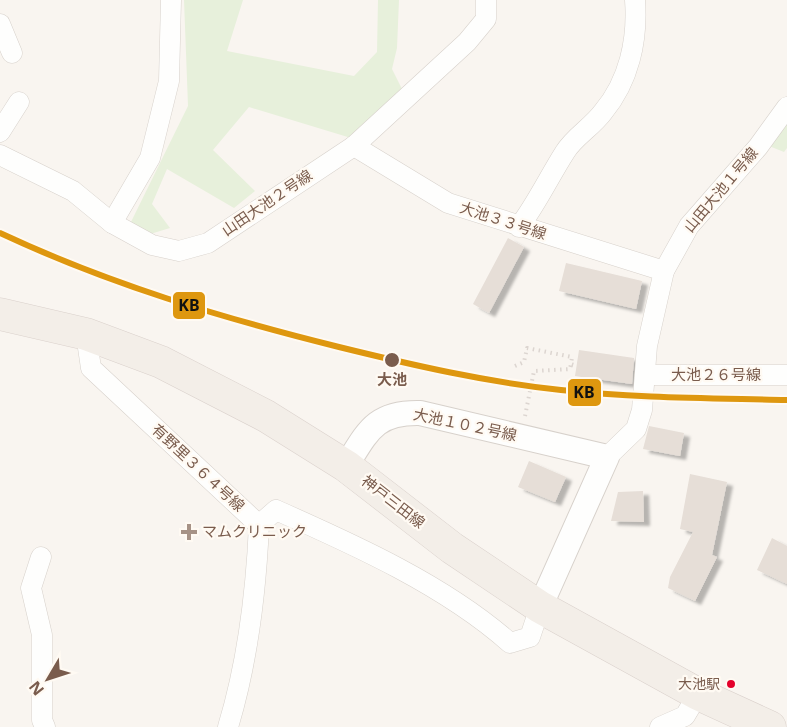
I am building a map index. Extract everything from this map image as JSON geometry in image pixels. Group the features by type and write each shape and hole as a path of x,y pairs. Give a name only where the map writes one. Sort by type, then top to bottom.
{"main road":[{"name":"神戸三田線","path":"0,314 86,334 172,368 266,416 346,466 452,548 540,607 698,694 770,727"}],"street":[{"path":"112,223 150,158 169,81 171,0"},
{"name":"山田大池２号線","path":"0,155 73,191 112,223 152,245 179,251 208,243 354,146 467,42 486,19 486,0"},
{"path":"519,227 538,201 566,150 604,112 628,73 637,21 635,0"},
{"path":"0,24 12,53"},
{"path":"0,132 19,102"},
{"name":"山田大池１号線","path":"540,607 607,457 636,429 642,410 647,346 664,271 688,226 758,147 787,106"},
{"name":"大池３３号線","path":"354,146 448,203 664,271"},
{"name":"有野里３６４号線","path":"86,334 91,369 259,525"},
{"name":"大池２６号線","path":"645,375 787,375"},
{"name":"大池１０２号線","path":"346,466 379,420 400,413 420,413 607,457"},
{"path":"228,727 240,686 250,625 259,525 276,510 338,537 484,620 510,643 530,637 540,607"},
{"path":"41,557 31,588 42,635 42,720 45,727"},
{"path":"660,727 685,716 698,694"}],"path":[{"path":"515,366 524,362 527,348 572,357 570,369 534,371 525,416"},
{"path":"571,364 577,366"}],"green space":[{"path":"184,0 243,0 227,51 354,76 377,52 378,0 399,0 397,48 392,69 403,91 351,138 249,107 213,150 255,191 234,208 167,169 152,204 170,228 147,235 129,226 188,106"},
{"path":"787,120 787,148 784,152 769,146"}],"building":[{"path":"508,238 524,247 489,313 473,304"},
{"path":"566,263 642,281 636,309 559,291"},
{"path":"579,350 634,358 632,384 575,376"},
{"path":"649,426 684,433 680,456 643,449"},
{"path":"529,461 566,477 555,502 518,487"},
{"path":"690,474 727,482 712,555 717,557 695,601 668,588 670,577 693,532 680,529"},
{"path":"643,491 644,522 611,521 618,492"},
{"path":"772,538 787,546 787,584 757,570"}],"transit line":[{"name":"KB","path":"0,233 124,284 209,312 366,354 477,378 617,395 787,400"}],"place":[{"name":"大池","path":"392,360"},
{"name":"マムクリニック","path":"189,532"},
{"name":"大池駅","path":"731,684"}]}
